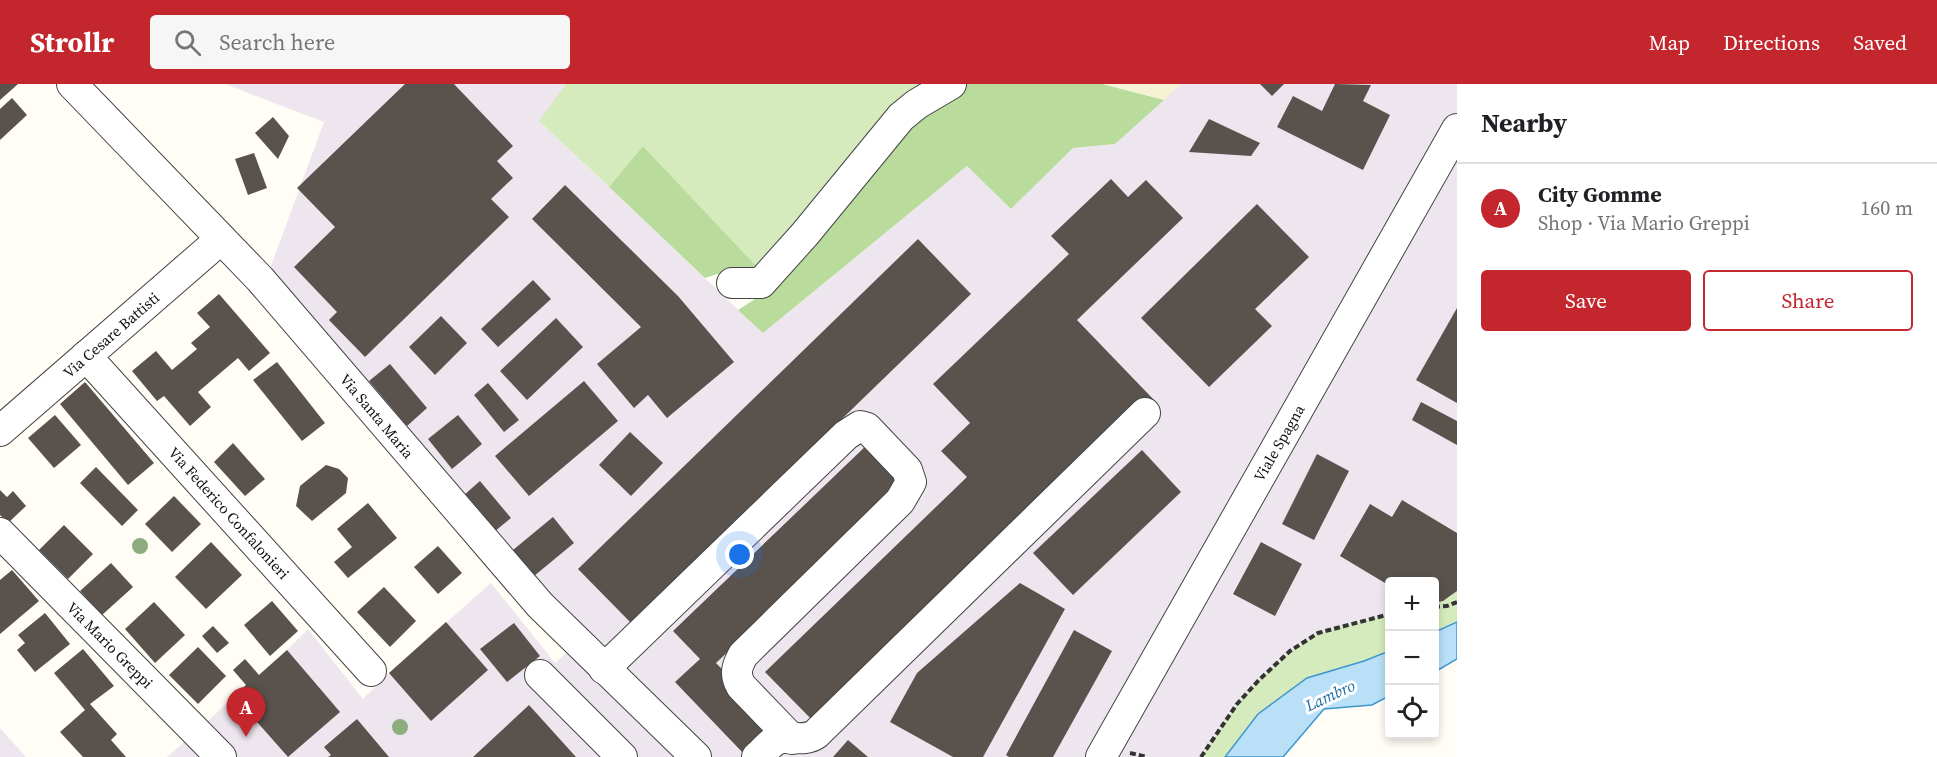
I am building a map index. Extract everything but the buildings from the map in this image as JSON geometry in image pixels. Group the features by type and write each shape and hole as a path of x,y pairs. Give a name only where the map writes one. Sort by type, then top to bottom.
{"street":[{"name":"Via Santa Maria","path":"72,84 260,279 520,583 683,753"},
{"path":"732,283 761,283 805,234 902,117 917,104 951,84"},
{"name":"Viale Spagna","path":"1101,757 1457,129"},
{"name":"Via Cesare Battisti","path":"0,431 221,239"},
{"name":"Via Federico Confalonieri","path":"86,356 371,671"},
{"path":"757,757 775,741 784,738 810,738 816,734 1145,413"},
{"path":"604,669 846,435 860,426 867,428 907,470 911,482 908,489 900,501 743,655 736,670 736,678 741,686 792,739"},
{"name":"Via Mario Greppi","path":"0,533 221,757"},
{"path":"540,675 622,757"}],"path":[{"path":"1439,607 1457,602"},
{"path":"1201,757 1237,705 1259,680 1290,651 1318,633 1385,615"}],"shaded area":[{"path":"225,84 566,84 540,122 763,333 967,166 1011,209 1073,148 1115,144 1181,84 1457,84 1457,591 1439,602 1439,577 1385,577 1385,615 1318,633 1237,704 1201,757 167,757 308,629 363,699 389,673 491,583 555,663 582,638 268,274 324,122"},
{"path":"1102,84 1181,84 1164,100"},
{"path":"0,728 26,757 0,757"}],"green space":[{"path":"566,84 928,84 760,270 643,146 609,187 539,121"},
{"path":"966,84 1102,84 1164,100 1115,144 1073,148 1011,209 967,166 763,333 738,310 766,292 911,123"},
{"path":"643,146 760,270 736,268 705,278 609,187"},
{"path":"1457,591 1457,622 1439,630 1439,602"},
{"path":"1385,615 1385,653 1258,714 1225,757 1201,757 1237,704 1259,680 1290,651 1318,633"}],"water":[{"path":"1457,622 1457,659 1439,670 1439,631"},
{"name":"Lambro","path":"1385,653 1385,698 1372,705 1324,709 1283,757 1225,757 1258,714 1307,678"}],"place":[{"name":"City Gomme","path":"246,737"}]}
